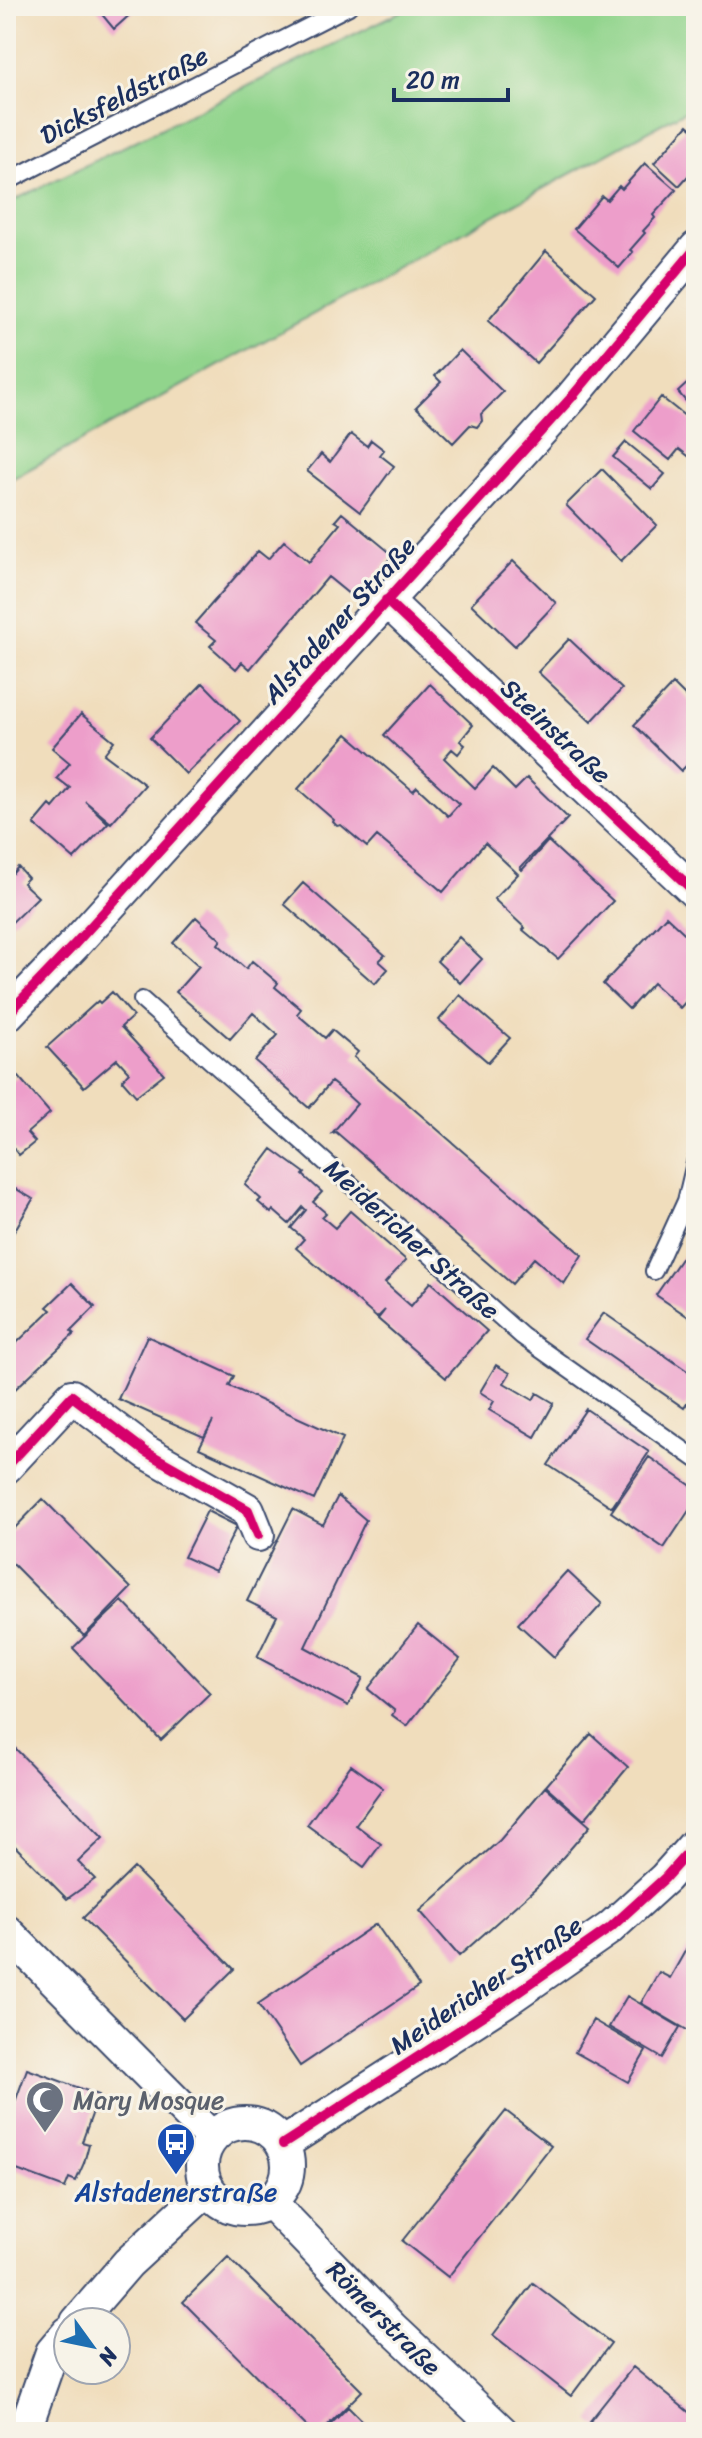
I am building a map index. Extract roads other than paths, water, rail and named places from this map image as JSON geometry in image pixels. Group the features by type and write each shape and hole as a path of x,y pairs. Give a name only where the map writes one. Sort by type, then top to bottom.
{"street":[{"name":"Alstadener Straße","path":"6,1016 571,398 696,248"},
{"name":"Steinstraße","path":"386,600 696,893"},
{"path":"6,1467 72,1396 146,1452 248,1510 258,1535"},
{"name":"Meidericher Straße","path":"283,2144 505,2001 610,1928 665,1878 696,1843"},
{"path":"6,1931 211,2137"},
{"path":"235,2123 263,2126 283,2144 289,2165 284,2186 270,2202 248,2210 236,2208 225,2205 208,2189 201,2163 211,2137 235,2123"},
{"path":"91,2306 128,2263 208,2189"},
{"name":"Römerstraße","path":"270,2202 392,2328 502,2432"},
{"path":"24,2432 52,2352"}],"lane":[{"name":"Dicksfeldstraße","path":"6,182 349,6"},
{"name":"Meidericher Straße","path":"142,1000 522,1336 696,1459"},
{"path":"654,1271 686,1201 696,1159"}],"place":[{"name":"Mary Mosque","path":"45,2134"},
{"name":"Alstadenerstraße","path":"176,2176"}]}
